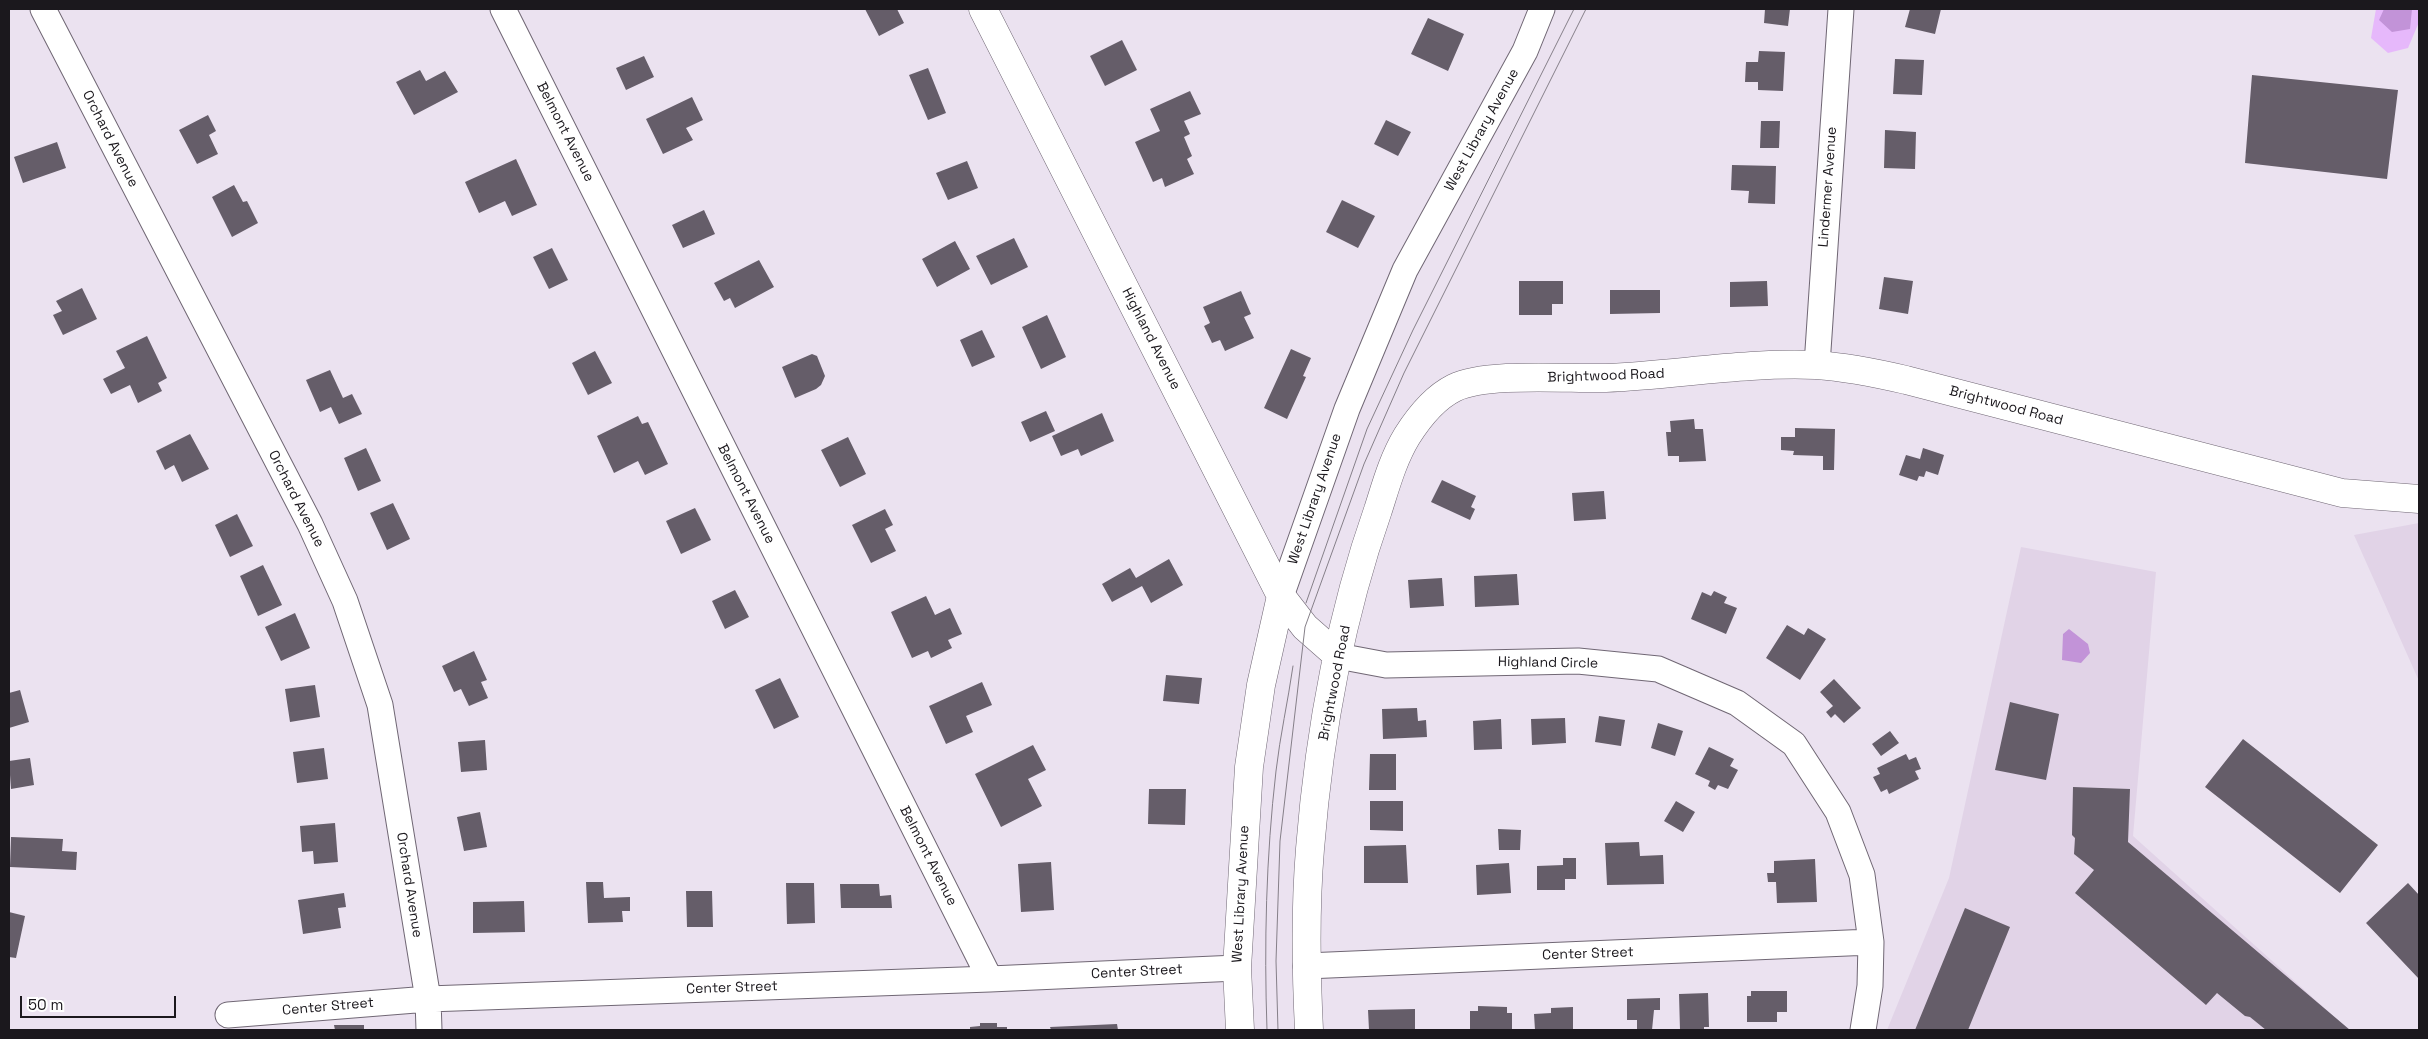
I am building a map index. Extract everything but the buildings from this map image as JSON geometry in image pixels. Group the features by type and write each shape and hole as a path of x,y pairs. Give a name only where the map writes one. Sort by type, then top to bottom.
{"street":[{"name":"Orchard Avenue","path":"43,9 310,524 344,601 380,705 428,999 429,1030"},
{"name":"Belmont Avenue","path":"503,9 990,979"},
{"name":"Highland Avenue","path":"983,9 1281,596 1305,626 1338,656"},
{"name":"West Library Avenue","path":"1240,1030 1236,968 1249,767 1261,685 1281,596 1347,409 1405,270 1525,51 1542,9"},
{"name":"Lindermer Avenue","path":"1817,365 1841,9"},
{"name":"Brightwood Road","path":"1309,1030 1306,966 1310,852 1316,780 1338,656 1366,542 1395,461 1405,439 1419,418 1432,404 1455,388 1496,379 1608,378 1774,366 1817,365 1865,371 1906,380 2342,493 2419,499"},
{"name":"Highland Circle","path":"1338,656 1386,665 1578,661 1658,669 1737,703 1794,744 1838,812 1862,875 1871,942 1870,986 1863,1030"},
{"name":"Center Street","path":"1306,966 1871,942"},
{"name":"Center Street","path":"228,1015 428,999 990,979 1236,968"}],"shaded area":[{"path":"2376,9 2419,9 2419,22 2408,48 2388,53 2371,38"},
{"path":"2384,9 2412,9 2410,29 2392,32 2379,20"},
{"path":"2419,523 2419,681 2354,535"},
{"path":"2021,547 2156,572 2133,836 2349,1030 1887,1030 1949,878"},
{"path":"2069,629 2088,644 2090,653 2081,663 2062,660 2063,634"}],"tram line":[{"path":"1306,603 1367,429 1413,330 1574,9"},
{"path":"1278,1030 1276,961 1280,841 1305,627 1364,464 1404,373 1586,9"},
{"path":"1267,1030 1266,933 1270,836 1278,758 1293,666"}]}
